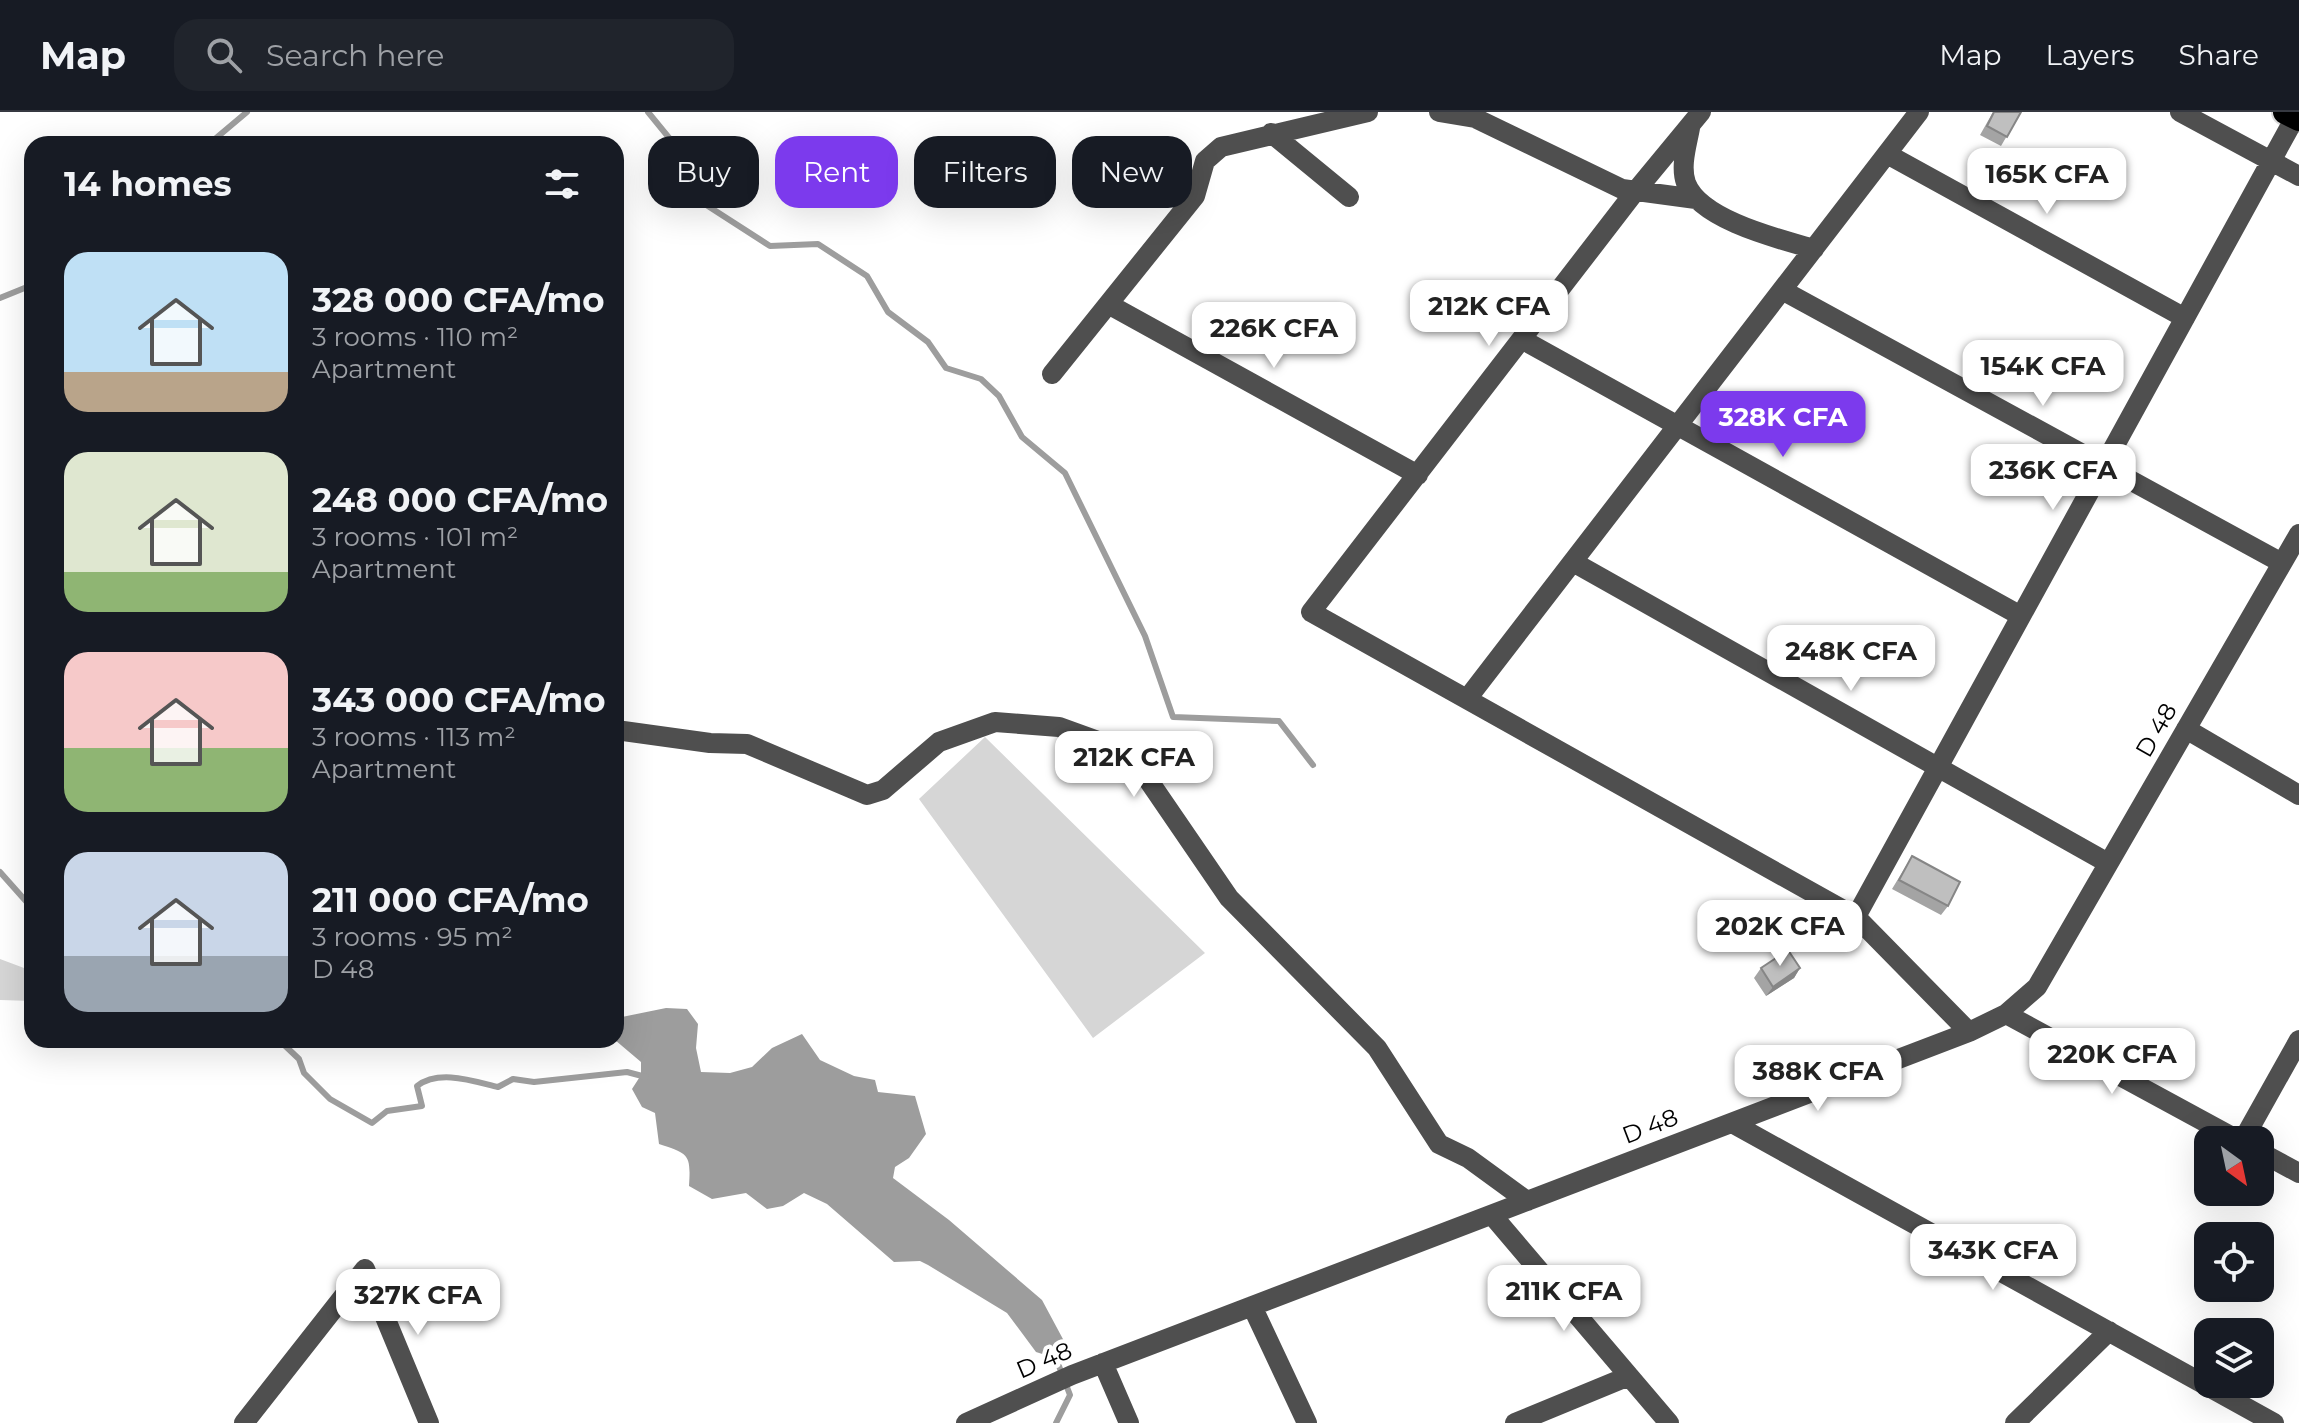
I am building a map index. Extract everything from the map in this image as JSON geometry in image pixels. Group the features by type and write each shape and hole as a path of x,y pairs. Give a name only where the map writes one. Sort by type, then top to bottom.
{"street":[{"path":"1052,374 1195,196 1205,161 1221,147 1368,112"},
{"path":"1439,112 1475,118 1634,193 1696,199 1758,233 1814,249"},
{"path":"1467,699 1919,112"},
{"path":"2180,112 2299,176"},
{"path":"1851,925 2294,115"},
{"path":"1696,118 1634,193 1311,612 1467,699 1851,925 1969,1032"},
{"path":"1696,118 1684,159 1685,182 1696,199"},
{"path":"1271,133 1349,197"},
{"path":"1887,154 2185,318"},
{"path":"1782,290 2282,563"},
{"path":"1108,304 1418,475"},
{"path":"1523,340 2021,616"},
{"name":"D 48","path":"966,1423 1072,1375 1969,1032 2006,1014 2037,987 2299,534"},
{"path":"1573,562 2108,863"},
{"path":"624,731 710,743 747,744 867,795 883,790 939,742 995,722 1059,727 1117,748 1138,765 1229,898 1377,1048 1439,1144 1468,1158 1527,1201"},
{"path":"2186,729 2299,795"},
{"path":"2006,1014 2214,1126"},
{"path":"2248,1126 2299,1040"},
{"path":"1732,1123 2274,1423"},
{"path":"2274,1160 2299,1173"},
{"path":"1492,1215 1669,1423"},
{"path":"244,1423 365,1269 429,1423"},
{"path":"1252,1306 1307,1423"},
{"path":"2015,1423 2109,1331"},
{"path":"1103,1363 1129,1423"},
{"path":"1515,1423 1629,1376"}],"shaded area":[{"path":"985,737 1205,953 1093,1038 919,799"},
{"path":"0,959 24,968 24,1001 0,1000"},
{"path":"666,1008 687,1009 698,1024 696,1048 701,1072 730,1073 752,1067 772,1048 802,1034 820,1060 854,1076 875,1080 878,1092 915,1096 926,1134 909,1158 895,1167 893,1178 949,1220 1042,1300 1064,1341 1055,1358 1036,1352 1007,1313 920,1261 894,1262 827,1204 804,1193 783,1206 767,1209 746,1193 712,1199 689,1186 686,1157 677,1150 659,1144 655,1113 642,1107 632,1089 641,1075 641,1062 624,1048 624,1017"}],"building":[{"path":"1994,112 2021,112 2007,137 1987,126"},
{"path":"1912,856 1960,882 1948,906 1899,880"},
{"path":"1788,950 1800,968 1773,987 1761,968"}],"waterway":[{"path":"218,136 247,112"},
{"path":"648,112 697,172 697,199 770,246 818,244 867,276 888,312 928,342 946,368 981,379 999,396 1022,437 1065,473 1145,636 1173,717 1279,721 1313,765"},
{"path":"0,298 24,288"},
{"path":"0,872 24,899"},
{"path":"287,1048 299,1059 304,1073 330,1099 372,1123 387,1111 422,1106 417,1086 435,1078 456,1078 498,1087 513,1079 534,1082 627,1072 646,1077"},
{"path":"1054,1353 1070,1395 1056,1423"}]}
